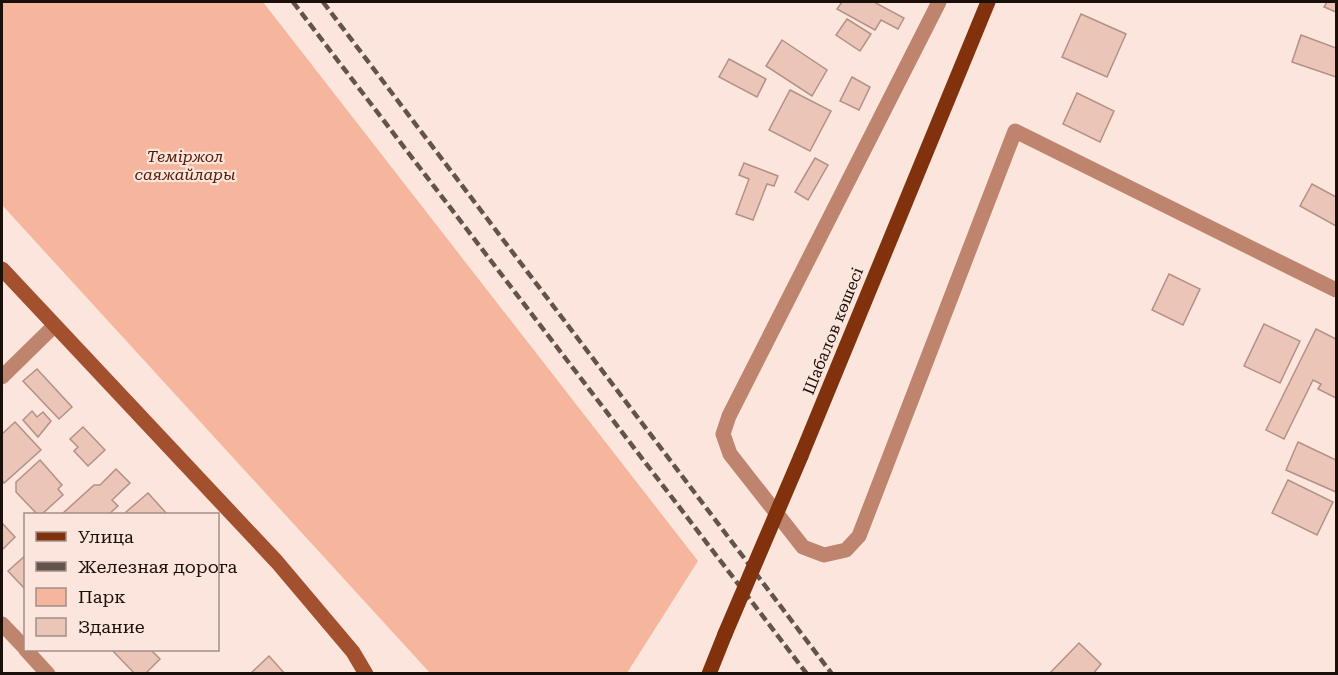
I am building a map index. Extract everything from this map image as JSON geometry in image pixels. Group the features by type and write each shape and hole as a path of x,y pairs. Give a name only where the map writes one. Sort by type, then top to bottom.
{"main road":[{"name":"Шабалов көшесі","path":"709,674 988,2"},
{"path":"2,269 277,562 353,652 366,674"}],"street":[{"path":"939,2 729,416 723,434 730,454 803,547 824,555 846,550 859,536 1015,131 1336,290"},
{"path":"2,377 54,326"},
{"path":"2,624 24,647"},
{"path":"28,651 48,674"}],"green space":[{"name":"Теміржол саяжайлары","path":"2,2 263,2 698,561 627,673 430,673 2,205"}],"building":[{"path":"842,2 874,2 904,18 898,29 881,20 875,30 837,9"},
{"path":"1327,2 1336,2 1336,12 1324,7"},
{"path":"1081,14 1126,34 1107,77 1062,57"},
{"path":"847,19 871,34 860,51 836,35"},
{"path":"1301,35 1336,48 1336,77 1292,62"},
{"path":"782,40 827,70 812,96 766,66"},
{"path":"729,59 766,79 757,97 719,77"},
{"path":"852,77 870,87 859,110 840,101"},
{"path":"790,90 831,111 810,151 769,130"},
{"path":"1077,93 1114,111 1100,142 1063,124"},
{"path":"815,158 828,165 808,200 795,192"},
{"path":"744,163 778,176 774,186 767,184 753,220 736,214 749,179 739,175"},
{"path":"1312,184 1336,197 1336,226 1300,206"},
{"path":"1169,274 1200,289 1183,325 1152,310"},
{"path":"1264,324 1300,341 1280,383 1244,366"},
{"path":"1316,329 1336,339 1336,398 1318,389 1321,384 1313,380 1284,439 1266,430"},
{"path":"37,369 72,407 59,419 23,381"},
{"path":"32,411 37,417 43,412 51,421 38,437 23,420"},
{"path":"15,422 41,450 4,483 2,480 2,434"},
{"path":"83,427 105,450 88,466 74,451 78,447 70,439"},
{"path":"1298,442 1336,460 1336,492 1286,470"},
{"path":"40,460 62,485 58,489 63,495 43,513 36,513 16,492 16,482"},
{"path":"116,469 130,483 112,500 118,506 110,513 63,513 94,485 100,485"},
{"path":"1288,480 1333,502 1317,535 1272,513"},
{"path":"148,493 166,513 127,513"},
{"path":"2,523 15,537 2,550"},
{"path":"24,557 24,588 8,571"},
{"path":"1079,643 1101,664 1093,674 1049,674"},
{"path":"113,651 152,651 160,659 145,674 135,674"},
{"path":"269,656 285,674 250,674"}],"railway":[{"path":"293,2 807,674"},
{"path":"323,2 832,674"}]}
